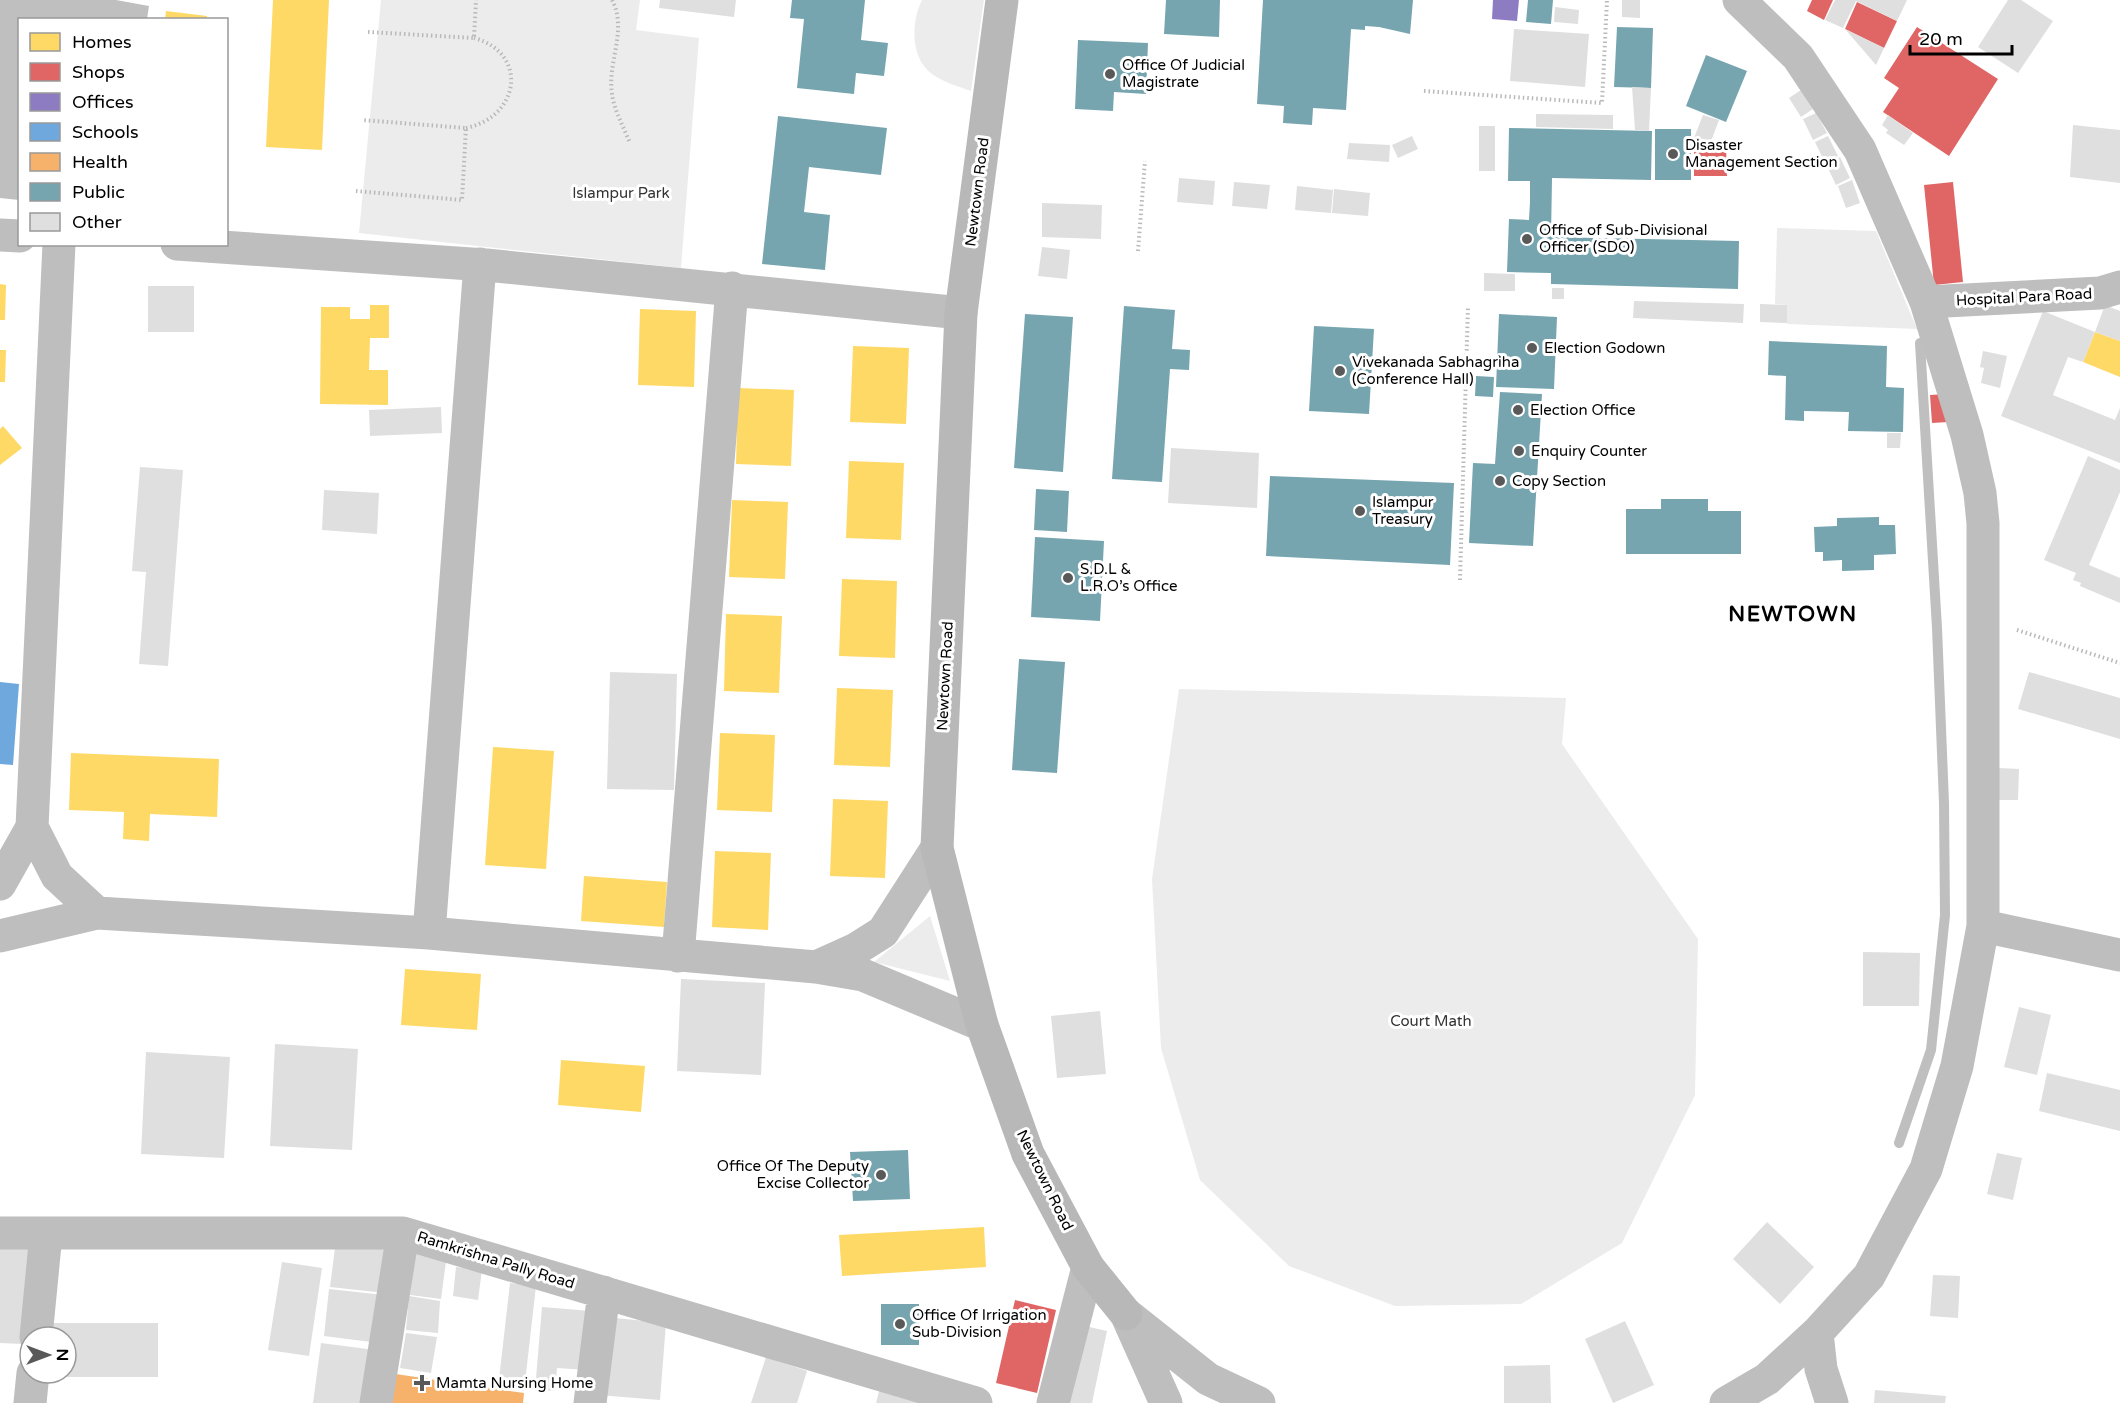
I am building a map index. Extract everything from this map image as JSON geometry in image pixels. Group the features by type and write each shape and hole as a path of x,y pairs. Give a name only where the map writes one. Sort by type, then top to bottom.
{"street":[{"name":"Newtown Road","path":"1002,0 961,313 937,848 982,1025 1029,1154 1088,1267 1126,1314"},
{"path":"1726,1403 1767,1379 1817,1333 1869,1276 1926,1168 1956,1066 1983,926 1983,523 1980,494 1967,435 1926,302 1860,150 1798,57 1739,0"},
{"path":"0,235 18,236"},
{"path":"0,884 32,827 59,246"},
{"path":"207,246 480,264 961,313"},
{"path":"429,933 480,264"},
{"name":"Hospital Para Road","path":"1926,302 2100,293 2120,287"},
{"path":"678,956 732,288"},
{"path":"32,827 57,876 97,913"},
{"path":"816,967 856,949 883,932 937,848"},
{"path":"0,936 97,913 429,933 816,967 863,975 982,1025"},
{"path":"1983,926 2120,955"},
{"name":"Ramkrishna Pally Road","path":"0,1233 403,1233 976,1403"},
{"path":"376,1403 403,1233"},
{"path":"37,1325 46,1234"},
{"path":"1053,1403 1088,1267"},
{"path":"590,1403 604,1292"},
{"path":"1126,1314 1166,1403"},
{"path":"1126,1314 1208,1379 1259,1403"},
{"path":"1817,1333 1821,1369 1832,1403"},
{"path":"30,1403 32,1385"}],"path":[{"path":"474,38 476,0"},
{"path":"612,0 616,9 619,31 612,93 630,143"},
{"path":"1424,91 1602,104 1607,0"},
{"path":"362,120 466,128 493,118 508,97 511,84 501,52 489,43 474,38 368,32"},
{"path":"356,192 462,200 466,128"},
{"path":"1138,251 1145,161"},
{"path":"1460,580 1468,306"},
{"path":"2014,630 2120,663"}],"green space":[{"name":"Islampur Park","path":"381,0 640,0 636,30 699,38 681,268 359,233"},
{"path":"922,0 984,0 971,91 936,77 920,59 916,49 915,29"},
{"path":"1777,228 1876,231 1917,329 1787,324 1787,305 1775,304"},
{"name":"Court Math","path":"1179,689 1566,698 1562,744 1698,939 1695,1095 1622,1243 1521,1304 1395,1306 1289,1266 1200,1180 1161,1048 1152,879"},
{"path":"930,916 950,981 874,962"}],"shaded area":[{"path":"0,0 116,0 149,6 147,18 18,18 18,200 0,198"}],"building: Homes":[{"path":"273,0 329,0 322,150 266,147"},
{"path":"166,11 207,16 207,18 165,18"},
{"path":"0,284 6,285 5,320 0,320"},
{"path":"370,305 389,305 389,338 370,338 369,370 388,370 388,405 320,404 321,307 350,307 350,319 370,319"},
{"path":"640,309 696,311 694,387 638,385"},
{"path":"2095,332 2120,341 2120,377 2083,362"},
{"path":"853,346 909,348 906,424 850,422"},
{"path":"0,350 6,350 5,382 0,382"},
{"path":"738,388 794,390 791,466 736,464"},
{"path":"3,426 22,448 0,465 0,429"},
{"path":"849,461 904,463 901,540 846,538"},
{"path":"732,500 788,502 785,579 729,577"},
{"path":"842,579 897,581 895,658 839,656"},
{"path":"726,614 782,616 779,693 724,691"},
{"path":"837,688 893,690 890,767 834,765"},
{"path":"720,733 775,735 772,812 717,810"},
{"path":"493,747 554,751 546,869 485,865"},
{"path":"71,753 219,759 217,817 150,814 149,841 123,839 124,812 69,810"},
{"path":"833,799 888,801 885,878 830,876"},
{"path":"715,851 771,853 768,930 712,927"},
{"path":"584,876 667,882 664,927 581,921"},
{"path":"405,969 481,974 477,1030 401,1025"},
{"path":"561,1060 645,1066 641,1112 558,1105"},
{"path":"984,1227 986,1267 842,1276 839,1235"}],"building: Shops":[{"path":"1812,0 1833,0 1824,20 1807,11"},
{"path":"1857,2 1897,21 1884,48 1845,29"},
{"path":"1917,27 1998,79 1949,156 1883,112 1899,88 1884,78"},
{"path":"1694,146 1726,146 1727,176 1694,176"},
{"path":"1953,182 1963,282 1934,285 1924,185"},
{"path":"1946,394 1948,422 1932,423 1930,395"},
{"path":"1015,1300 1056,1310 1037,1393 996,1383"}],"building: Offices":[{"path":"1493,0 1519,0 1517,21 1492,19"}],"building: Schools":[{"path":"0,682 19,684 13,765 0,764"}],"building: Health":[{"name":"Mamta Nursing Home","path":"389,1373 524,1393 523,1403 385,1403"}],"building: Public":[{"path":"792,0 865,0 861,40 888,43 884,76 856,73 854,94 797,88 804,19 790,18"},
{"path":"1166,0 1220,0 1219,37 1164,34"},
{"path":"1263,0 1413,0 1410,34 1379,27 1365,26 1365,30 1351,29 1346,110 1313,108 1312,125 1283,123 1284,106 1257,104"},
{"path":"1528,0 1553,0 1551,24 1526,22"},
{"path":"1617,27 1653,28 1651,88 1614,87"},
{"path":"1078,40 1148,43 1146,94 1114,92 1113,111 1075,109"},
{"path":"1706,55 1747,71 1726,122 1686,106"},
{"path":"778,116 887,128 881,175 809,167 804,212 830,215 825,270 762,264"},
{"path":"1509,128 1652,131 1651,180 1552,178 1551,237 1739,241 1738,289 1551,284 1551,273 1507,272 1509,219 1529,220 1530,202 1530,181 1508,181"},
{"path":"1655,129 1691,129 1691,180 1655,180"},
{"path":"1124,306 1175,310 1172,349 1190,350 1189,370 1170,369 1162,482 1112,479"},
{"path":"1025,314 1073,317 1063,472 1014,468"},
{"path":"1499,314 1557,317 1554,389 1496,387"},
{"path":"1314,326 1374,329 1369,414 1309,411"},
{"path":"1769,341 1887,346 1886,387 1904,388 1903,432 1848,431 1849,412 1804,411 1804,421 1785,420 1786,376 1768,375"},
{"path":"1476,376 1494,377 1493,397 1475,396"},
{"path":"1500,392 1542,394 1533,546 1469,543 1473,463 1495,464"},
{"path":"1270,476 1454,483 1450,565 1266,556"},
{"path":"1036,489 1069,491 1067,532 1034,530"},
{"path":"1661,499 1708,499 1708,511 1741,511 1741,554 1626,554 1626,509 1661,509"},
{"path":"1879,517 1879,525 1895,525 1896,554 1874,555 1874,570 1842,571 1842,560 1823,561 1823,552 1815,552 1814,527 1837,526 1837,518"},
{"path":"1035,537 1104,541 1100,621 1031,617"},
{"path":"1019,659 1065,662 1057,773 1012,770"},
{"path":"908,1150 910,1199 853,1201 850,1152"},
{"path":"881,1304 919,1304 919,1345 881,1345"}],"building: Other":[{"path":"660,0 736,0 734,17 659,8"},
{"path":"1622,0 1640,0 1640,18 1622,17"},
{"path":"1835,0 1907,0 1897,21 1856,1 1843,28 1825,20"},
{"path":"2008,0 2021,0 2053,21 2018,73 1978,47"},
{"path":"1555,7 1579,10 1578,24 1554,22"},
{"path":"1514,29 1589,34 1585,87 1510,81"},
{"path":"1845,29 1884,48 1876,65"},
{"path":"1632,87 1651,88 1649,131 1635,130"},
{"path":"1801,90 1813,109 1801,117 1789,98"},
{"path":"1816,113 1827,133 1813,140 1803,119"},
{"path":"1536,114 1613,115 1613,129 1536,127"},
{"path":"1703,115 1719,120 1710,144 1694,138"},
{"path":"1888,115 1913,133 1904,145 1886,133 1888,130 1882,125"},
{"path":"2073,125 2120,130 2120,183 2070,177"},
{"path":"1479,126 1495,126 1495,171 1479,171"},
{"path":"1412,136 1418,149 1398,158 1392,145"},
{"path":"1828,136 1838,156 1825,163 1815,142"},
{"path":"1349,143 1390,145 1389,162 1347,159"},
{"path":"1840,157 1850,178 1836,185 1826,164"},
{"path":"1179,178 1215,181 1213,205 1177,202"},
{"path":"1852,180 1860,203 1846,208 1838,186"},
{"path":"1234,182 1270,185 1267,209 1232,206"},
{"path":"1297,186 1333,190 1331,213 1295,210"},
{"path":"1334,189 1370,193 1368,216 1332,213"},
{"path":"1042,203 1102,205 1101,239 1042,237"},
{"path":"1042,247 1070,250 1067,279 1038,276"},
{"path":"1484,273 1515,274 1515,291 1484,291"},
{"path":"148,286 194,286 194,332 148,332"},
{"path":"1552,288 1564,288 1564,299 1552,299"},
{"path":"1634,301 1744,304 1743,323 1633,318"},
{"path":"1760,304 1787,305 1787,323 1760,322"},
{"path":"2105,305 2120,311 2120,341 2095,332"},
{"path":"2043,311 2095,332 2083,362 2068,357 2053,395 2115,420 2120,408 2120,463 2001,416"},
{"path":"1983,351 2007,356 2000,388 1981,383 1984,368 1980,367"},
{"path":"441,407 442,433 370,436 369,410"},
{"path":"1887,433 1901,433 1900,448 1887,448"},
{"path":"1171,448 1259,453 1257,508 1168,503"},
{"path":"2088,456 2120,470 2120,492 2089,565 2120,578 2120,603 2080,586 2081,583 2073,580 2076,573 2044,560"},
{"path":"140,467 183,470 168,666 139,664 146,572 132,571"},
{"path":"324,490 379,493 377,534 322,530"},
{"path":"610,672 677,674 674,790 607,789"},
{"path":"2029,672 2120,698 2120,739 2018,709"},
{"path":"1999,768 2019,769 2018,800 1998,800"},
{"path":"1863,952 1920,953 1919,1006 1863,1006"},
{"path":"681,979 765,983 761,1075 677,1071"},
{"path":"2019,1007 2051,1015 2037,1075 2004,1067"},
{"path":"1100,1011 1106,1074 1057,1078 1051,1016"},
{"path":"275,1044 358,1049 352,1150 270,1146"},
{"path":"146,1052 230,1057 224,1158 141,1154"},
{"path":"2047,1073 2120,1090 2120,1131 2039,1111"},
{"path":"1997,1153 2022,1158 2013,1200 1987,1194"},
{"path":"1767,1222 1814,1267 1780,1304 1733,1259"},
{"path":"336,1240 390,1246 385,1293 330,1287"},
{"path":"0,1246 29,1247 24,1325 18,1325 18,1344 0,1343"},
{"path":"415,1250 447,1254 441,1299 410,1295"},
{"path":"282,1262 322,1268 309,1356 268,1350"},
{"path":"456,1267 482,1270 478,1300 453,1296"},
{"path":"1933,1275 1960,1276 1958,1318 1930,1316"},
{"path":"510,1283 536,1286 524,1391 498,1388"},
{"path":"329,1289 384,1295 379,1343 324,1336"},
{"path":"409,1296 440,1301 438,1333 406,1330"},
{"path":"542,1307 591,1311 587,1370 557,1368 555,1391 535,1390"},
{"path":"605,1317 666,1323 660,1400 598,1395"},
{"path":"1625,1321 1654,1385 1613,1403 1585,1339"},
{"path":"45,1323 158,1323 158,1377 78,1377 78,1325 45,1325"},
{"path":"1085,1326 1107,1331 1092,1403 1069,1403"},
{"path":"406,1333 437,1337 431,1373 400,1368"},
{"path":"321,1343 375,1350 367,1403 313,1403"},
{"path":"766,1357 807,1371 797,1403 751,1403"},
{"path":"1550,1365 1551,1403 1504,1403 1504,1366"},
{"path":"881,1384 922,1403 876,1403"},
{"path":"1875,1390 1946,1396 1945,1403 1874,1403"}],"waterway":[{"path":"1899,1143 1931,1050 1945,915 1944,803 1937,628 1920,343"}],"place":[{"name":"Office Of Judicial Magistrate","path":"1110,74"},
{"name":"Disaster Management Section","path":"1673,154"},
{"name":"Office of Sub-Divisional Officer (SDO)","path":"1527,239"},
{"name":"Election Godown","path":"1532,348"},
{"name":"Vivekanada Sabhagriha (Conference Hall)","path":"1340,371"},
{"name":"Election Office","path":"1518,410"},
{"name":"Enquiry Counter","path":"1519,451"},
{"name":"Copy Section","path":"1500,481"},
{"name":"Islampur Treasury","path":"1360,511"},
{"name":"S.D.L & L.R.O’s Office","path":"1068,578"},
{"name":"Office Of The Deputy Excise Collector","path":"881,1175"},
{"name":"Office Of Irrigation Sub-Division","path":"900,1324"},
{"name":"Mamta Nursing Home","path":"422,1383"}],"district":[{"name":"NEWTOWN","path":"1793,614"}]}
